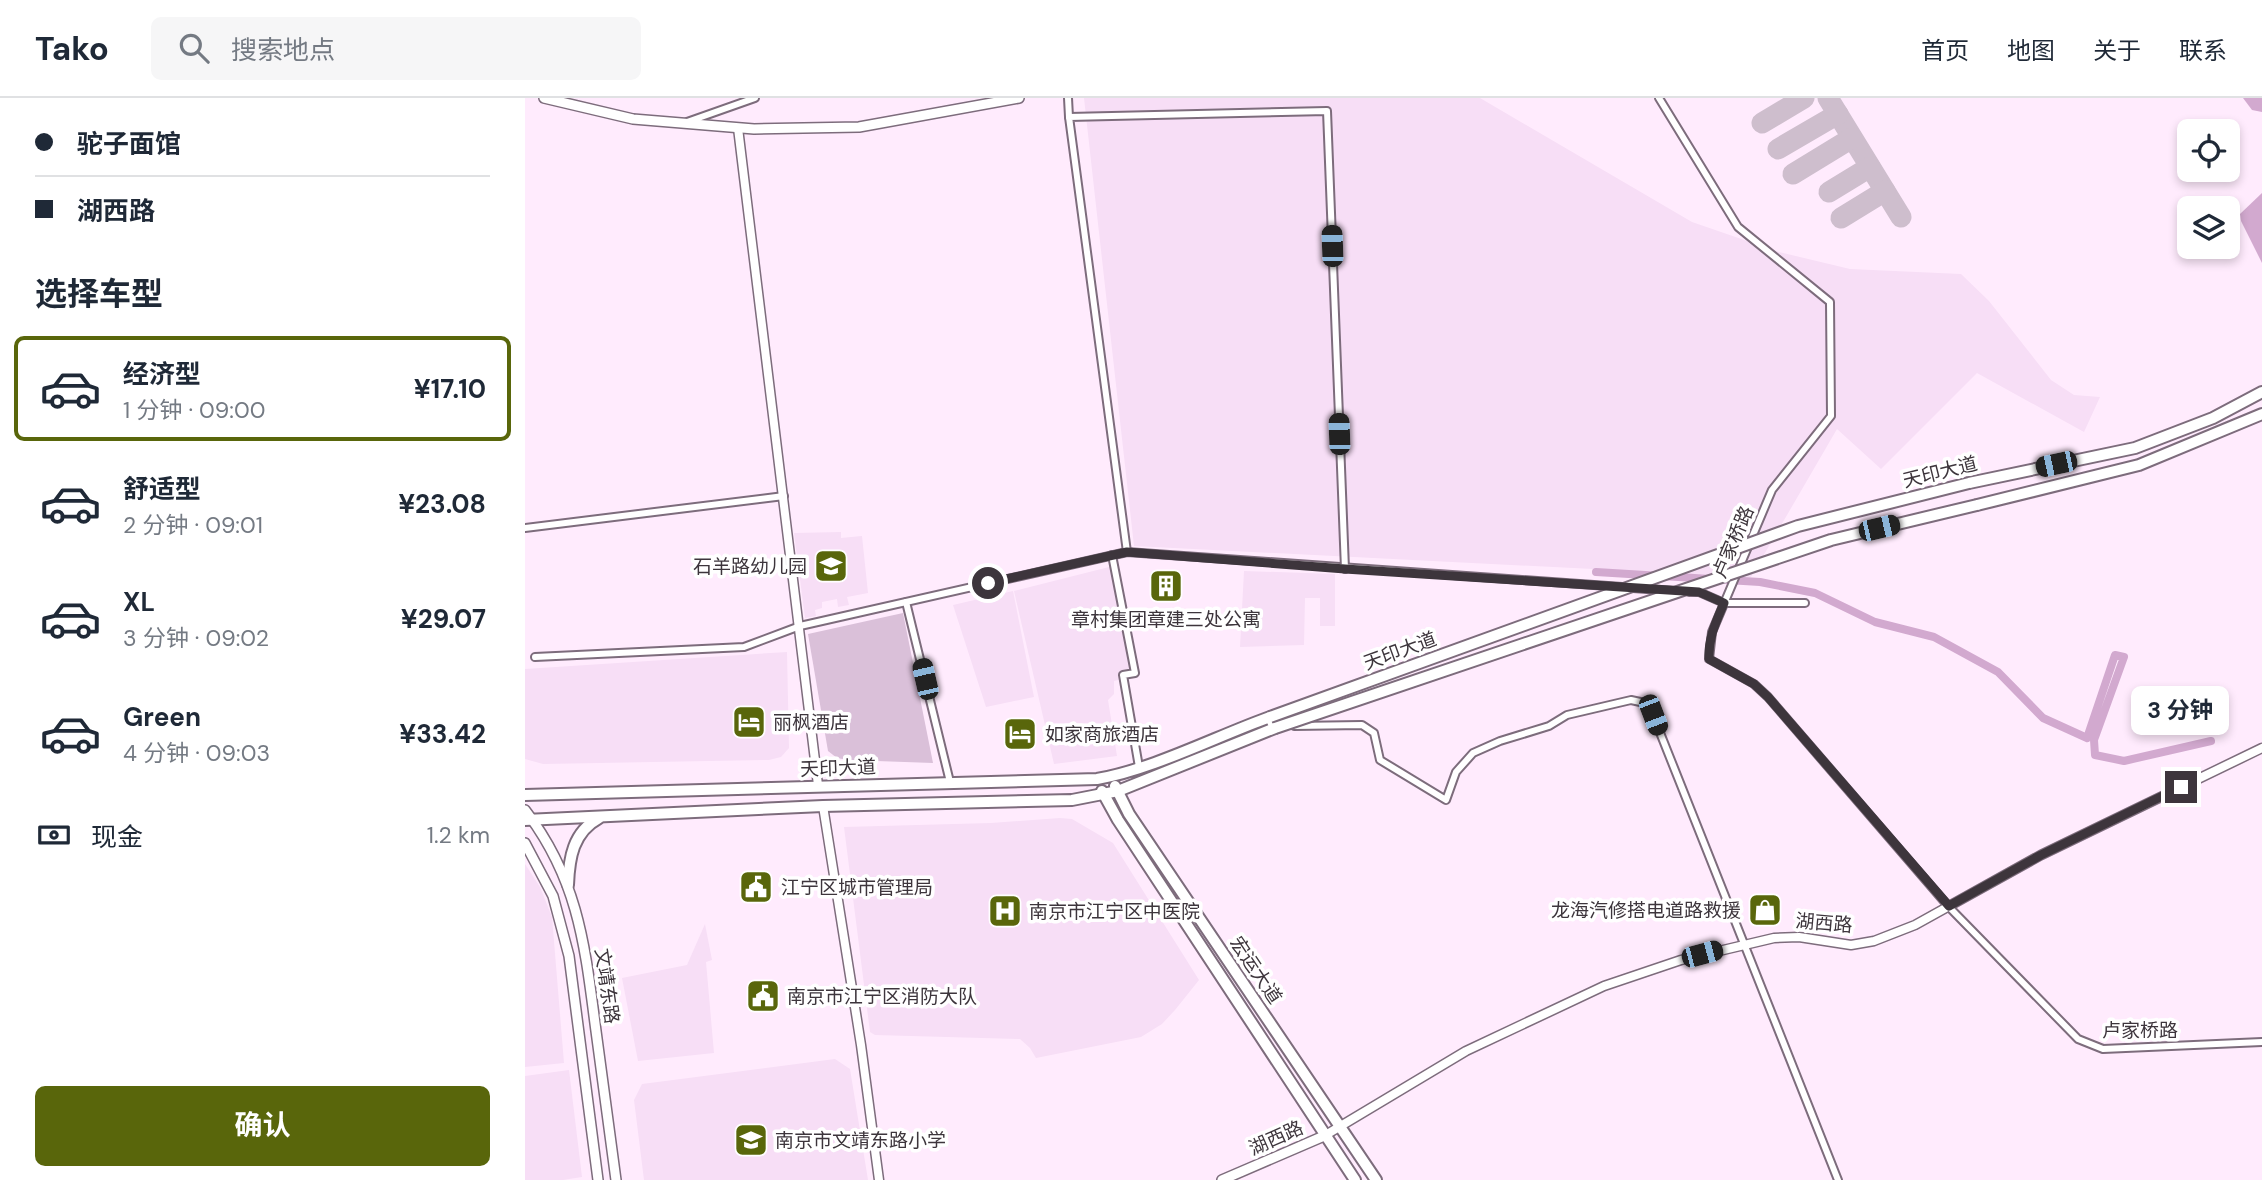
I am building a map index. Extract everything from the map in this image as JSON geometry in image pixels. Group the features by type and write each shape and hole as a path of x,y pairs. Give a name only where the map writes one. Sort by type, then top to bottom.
{"main road":[{"path":"544,98 633,119 738,128 859,127 1019,98"},
{"name":"天印大道","path":"525,795 1111,777 1797,526 1969,483 2135,448 2213,418 2262,392"},
{"name":"天印大道","path":"529,820 823,806 1072,800 1104,795 1275,728 1831,540 2139,465 2262,414"},
{"path":"1270,717 1275,728"},
{"name":"宏运大道","path":"1111,777 1129,814 1376,1180"},
{"name":"宏运大道","path":"1097,779 1118,820 1355,1180"},
{"name":"文靖东路","path":"525,810 559,864 578,920 588,973 616,1180"},
{"path":"568,885 573,847 586,828 602,817"},
{"name":"文靖东路","path":"525,844 552,896 569,956 598,1180"},
{"name":"湖西路","path":"1222,1180 1324,1136"}],"street":[{"path":"684,123 755,98"},
{"path":"1068,98 1127,552"},
{"name":"卢家桥路","path":"1659,98 1738,227 1831,302 1831,416 1772,490 1712,632 1709,659 1754,684 1768,697 1949,906 2078,1039 2103,1049 2262,1042"},
{"path":"1069,117 1327,111 1345,569"},
{"path":"738,128 818,785"},
{"path":"525,528 784,496"},
{"path":"535,657 744,647 800,626 1127,552 1699,592 1724,603 1805,603"},
{"path":"1112,555 1135,673 1123,675 1139,767"},
{"path":"906,602 950,782"},
{"path":"1275,728 1304,724 1362,725 1374,733 1380,760 1446,800 1456,772 1473,753 1500,741 1549,726 1567,715 1631,700 1645,703 1653,715 1838,1180"},
{"name":"湖西路","path":"1324,1136 1466,1051 1604,986 1681,960 1774,937 1799,937 1851,945 1874,942 1915,925 2041,855 2262,748"},
{"path":"823,806 861,1045 879,1180"}],"shaded area":[{"path":"1084,98 1480,98 1692,222 1779,252 1850,269 1961,274 1989,301 2051,380 2074,395 2100,397 2084,432 1977,373 1881,469 1837,429 1751,577 1134,546"},
{"path":"2243,98 2262,98 2262,112 2252,110"},
{"path":"2262,193 2262,263 2241,221 2240,214"},
{"name":"石羊路幼儿园","path":"841,532 841,538 862,536 868,593 847,597 849,605 838,607 837,599 822,602 822,608 815,610 816,616 805,618 794,533"},
{"path":"1117,565 1139,675 1114,681 1114,694 1108,700 1117,756 1054,764 1014,591"},
{"path":"1244,571 1335,574 1335,626 1320,626 1320,598 1305,598 1304,645 1240,647"},
{"path":"1013,591 1034,697 986,707 953,605"},
{"path":"903,613 933,763 837,758 828,751 808,634"},
{"path":"787,652 789,748 781,757 769,760 543,764 525,759 525,669"},
{"name":"南京市江宁区中医院","path":"1072,819 1113,843 1199,980 1175,1010 1162,1024 1141,1037 1036,1058 1020,1039 875,1035 870,1032 844,827 991,823"},
{"path":"525,864 540,887 552,917 564,1063 525,1067"},
{"path":"705,924 712,960 706,962 714,1053 638,1061 622,978 687,965"},
{"name":"南京市文靖东路小学","path":"835,1059 850,1069 868,1180 644,1180 634,1100 642,1084"},
{"path":"569,1070 582,1177 525,1180 525,1076"}],"waterway":[{"path":"1596,572 1711,579"},
{"path":"1727,580 1760,582 1815,593 1875,622 1934,637 1998,672 2043,718 2087,738 2115,655 2124,657 2094,740 2095,755 2124,761 2211,741"}],"taxiway":[{"path":"1762,123 1804,98"},
{"path":"1828,98 1901,217"},
{"path":"1778,149 1838,114"},
{"path":"1793,174 1852,138"},
{"path":"1829,192 1870,167"},
{"path":"1841,218 1885,191"}],"place":[{"name":"石羊路幼儿园","path":"831,566"},
{"name":"章村集团章建三处公寓","path":"1166,586"},
{"name":"丽枫酒店","path":"749,722"},
{"name":"如家商旅酒店","path":"1020,734"},
{"name":"江宁区城市管理局","path":"756,887"},
{"name":"龙海汽修搭电道路救援","path":"1765,910"},
{"name":"南京市江宁区中医院","path":"1005,911"},
{"name":"南京市江宁区消防大队","path":"763,996"},
{"name":"南京市文靖东路小学","path":"751,1140"}],"route":[{"path":"988,583 1127,552 1699,592 1724,603 1712,632 1709,659 1754,684 1768,697 1949,906 2041,855 2181,787"}]}
